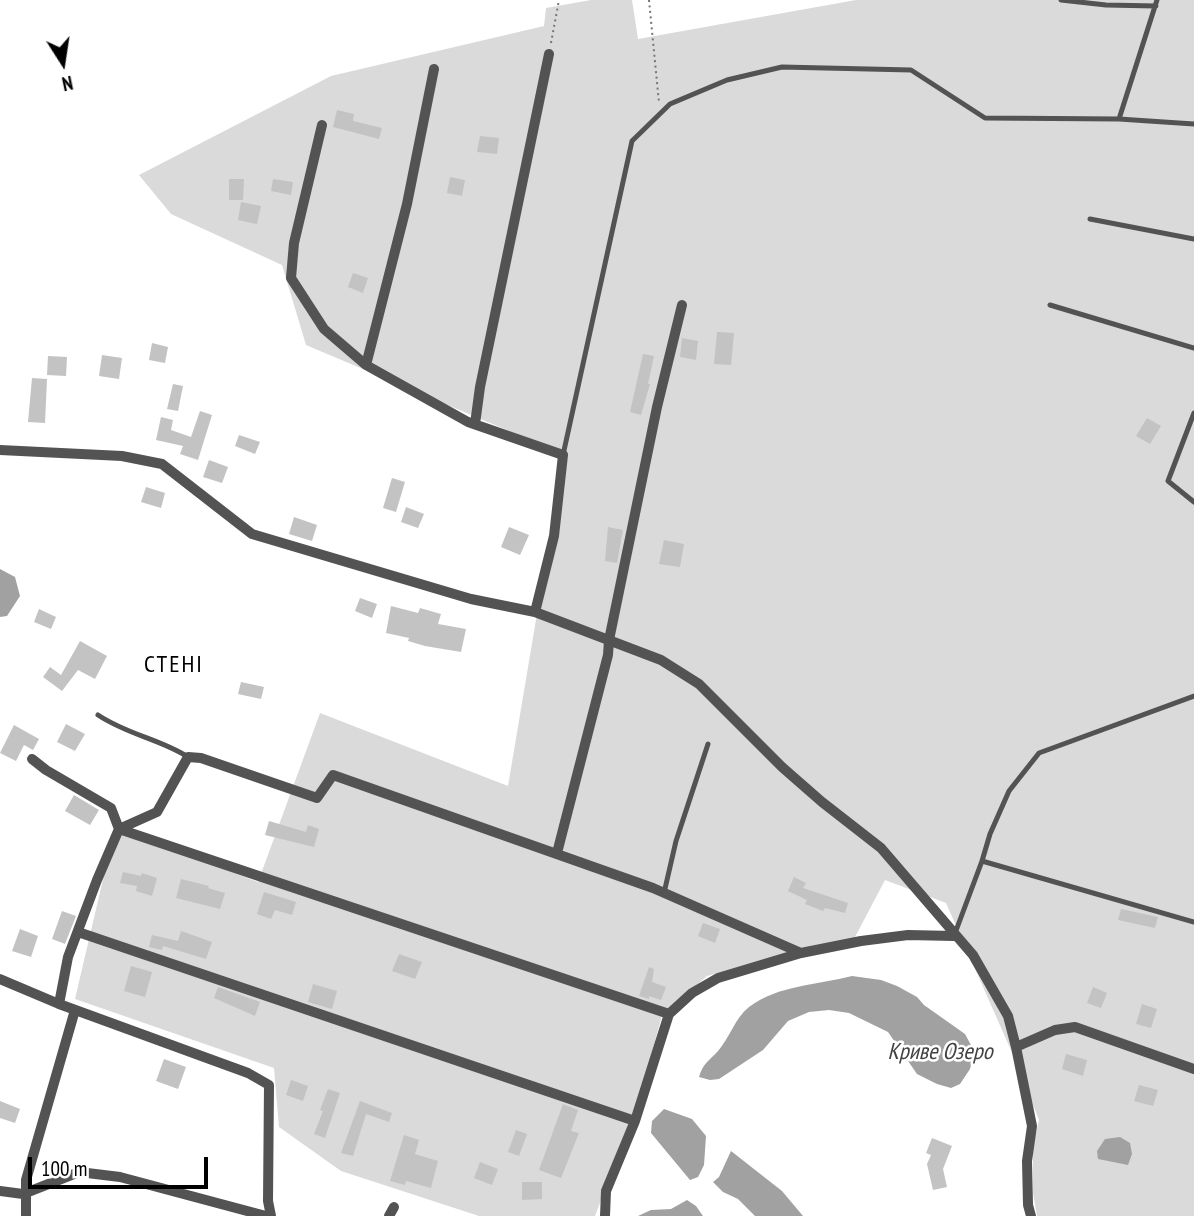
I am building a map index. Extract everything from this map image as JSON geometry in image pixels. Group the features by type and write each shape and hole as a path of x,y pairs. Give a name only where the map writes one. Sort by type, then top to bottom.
{"street":[{"path":"475,424 480,387 549,54"},
{"path":"366,365 407,204 434,69"},
{"path":"322,125 294,243 290,278 324,329 366,365 475,424 563,455 554,536 535,612"},
{"path":"557,853 608,655 657,407 682,305"},
{"path":"0,450 122,456 162,464 253,534 471,599 535,612 661,660 699,684 782,767 881,848 973,955 1008,1016 1016,1047 1031,1126 1027,1161 1028,1205 1031,1216"},
{"path":"119,830 157,812 188,757 201,758 317,798 333,775 664,893 801,953"},
{"path":"32,759 111,808 119,830 68,957 60,1004"},
{"path":"119,830 669,1014"},
{"path":"78,932 635,1121"},
{"path":"604,1216 606,1191 635,1121 669,1014 692,993 718,978 801,953 908,935 954,936"},
{"path":"0,979 75,1010 248,1073 269,1084 268,1216 120,1177 79,1172 25,1193 0,1191"},
{"path":"26,1216 26,1180 75,1010"},
{"path":"1016,1047 1055,1030 1075,1027 1194,1069"}],"lane":[{"path":"1061,0 1106,5 1156,3 1119,119"},
{"path":"563,455 632,141 670,104 727,80 782,67 911,70 985,118 1119,119 1194,124"},
{"path":"1090,219 1194,239"},
{"path":"1050,304 1194,348"},
{"path":"1194,413 1168,481 1194,502"},
{"path":"954,936 990,835 1010,791 1039,753 1194,696"},
{"path":"98,715 118,728 188,757"},
{"path":"664,893 676,841 708,744"},
{"path":"982,861 1194,922"}],"path":[{"path":"549,54 559,0"},
{"path":"649,0 660,114"}],"shaded area":[{"path":"591,0 632,0 638,39 856,0 1194,0 1194,1216 1037,1216 1033,1193 1033,1146 1039,1120 946,903 885,880 854,939 707,976 662,1015 641,1093 595,1216 479,1216 341,1171 279,1127 274,1068 75,999 115,828 258,882 320,713 508,786 563,459 554,450 306,345 282,265 171,214 139,175 331,76 544,26 546,8"}],"water":[{"path":"0,569 15,577 20,596 7,616 0,617"},
{"name":"Криве Озеро","path":"852,976 881,980 897,986 917,997 965,1034 972,1047 973,1057 970,1069 960,1084 951,1088 917,1074 888,1032 849,1013 829,1010 809,1012 788,1021 763,1050 719,1079 699,1077 704,1065 722,1046 749,1007 785,990"},
{"path":"664,1109 692,1119 706,1136 704,1165 698,1177 690,1180 651,1133 652,1121"},
{"path":"1120,1137 1130,1143 1132,1154 1128,1165 1098,1159 1097,1151 1105,1139"},
{"path":"731,1151 782,1191 803,1216 755,1216 738,1199 723,1192 713,1182 719,1177"},
{"path":"687,1200 696,1206 703,1216 638,1216 651,1210 671,1209"}],"building":[{"path":"337,110 354,114 353,121 382,128 379,139 333,127"},
{"path":"480,136 499,138 497,154 477,152"},
{"path":"450,177 465,180 462,196 447,193"},
{"path":"229,179 244,179 243,200 229,200"},
{"path":"273,179 293,182 291,195 271,191"},
{"path":"241,202 261,206 257,224 238,220"},
{"path":"353,273 368,278 363,293 348,287"},
{"path":"717,332 734,333 731,365 714,364"},
{"path":"682,338 698,341 696,360 680,357"},
{"path":"152,343 168,347 165,363 149,360"},
{"path":"643,354 654,356 650,384 641,415 630,412"},
{"path":"102,355 122,358 119,379 99,376"},
{"path":"48,356 67,357 66,376 47,375"},
{"path":"32,378 47,379 45,423 28,422"},
{"path":"173,384 183,386 178,411 167,409"},
{"path":"200,411 212,415 198,460 180,454 183,446 156,440 161,417 173,420 171,430 191,437"},
{"path":"1147,418 1161,426 1150,444 1136,436"},
{"path":"239,435 260,442 255,454 235,446"},
{"path":"209,460 228,467 222,483 203,477"},
{"path":"392,478 405,482 396,512 383,508"},
{"path":"146,487 165,493 161,508 141,502"},
{"path":"406,507 424,514 418,528 401,522"},
{"path":"294,517 317,525 312,541 289,534"},
{"path":"509,527 529,535 520,555 501,547"},
{"path":"608,527 623,530 617,563 605,561"},
{"path":"664,540 684,544 680,567 659,564"},
{"path":"360,598 377,604 372,618 355,611"},
{"path":"391,606 418,613 420,608 441,614 438,624 466,629 461,652 425,646 408,641 409,638 386,633"},
{"path":"39,609 56,617 51,629 34,622"},
{"path":"80,641 107,656 95,679 78,670 62,691 43,677 50,667 61,675"},
{"path":"241,682 264,687 261,699 238,694"},
{"path":"66,724 85,734 75,751 57,742"},
{"path":"14,725 39,739 33,750 24,745 16,761 0,753"},
{"path":"74,795 99,810 90,825 65,811"},
{"path":"269,821 306,832 308,825 319,829 314,847 265,835"},
{"path":"123,872 141,876 142,873 157,878 152,896 136,891 137,886 120,883"},
{"path":"794,877 806,883 803,888 848,903 845,913 825,908 823,911 805,904 807,900 788,891"},
{"path":"181,879 225,893 220,909 176,898"},
{"path":"264,892 296,902 292,915 275,910 271,919 257,914"},
{"path":"1121,909 1158,917 1155,928 1118,920"},
{"path":"62,911 76,916 65,944 52,939"},
{"path":"703,923 720,929 715,943 698,936"},
{"path":"20,929 38,936 31,957 12,951"},
{"path":"181,931 212,942 206,959 163,946 162,950 149,947 152,935 178,941"},
{"path":"399,954 422,962 415,979 392,971"},
{"path":"131,966 152,972 145,997 124,991"},
{"path":"649,967 654,969 652,982 666,987 661,1000 639,996"},
{"path":"313,984 337,991 332,1009 308,1002"},
{"path":"218,987 260,1002 255,1016 214,998"},
{"path":"1093,987 1107,993 1101,1008 1087,1003"},
{"path":"1142,1004 1157,1009 1151,1028 1136,1024"},
{"path":"1066,1054 1087,1060 1083,1076 1062,1069"},
{"path":"164,1059 186,1067 178,1089 156,1081"},
{"path":"291,1080 308,1086 303,1101 286,1095"},
{"path":"1139,1085 1158,1090 1153,1106 1134,1101"},
{"path":"328,1089 340,1093 325,1138 314,1134"},
{"path":"0,1101 20,1109 15,1123 0,1118"},
{"path":"360,1101 392,1113 389,1122 366,1114 353,1156 341,1153"},
{"path":"563,1104 578,1110 571,1131 579,1133 561,1178 539,1170"},
{"path":"516,1130 527,1134 519,1156 508,1152"},
{"path":"404,1135 419,1140 415,1154 438,1161 431,1188 406,1181 405,1185 390,1181"},
{"path":"932,1138 952,1146 943,1169 947,1187 933,1190 927,1164 931,1155 926,1153"},
{"path":"480,1162 498,1169 492,1185 474,1178"},
{"path":"522,1182 542,1182 542,1199 522,1200"}],"district":[{"name":"СТЕНІ","path":"174,665"}]}
